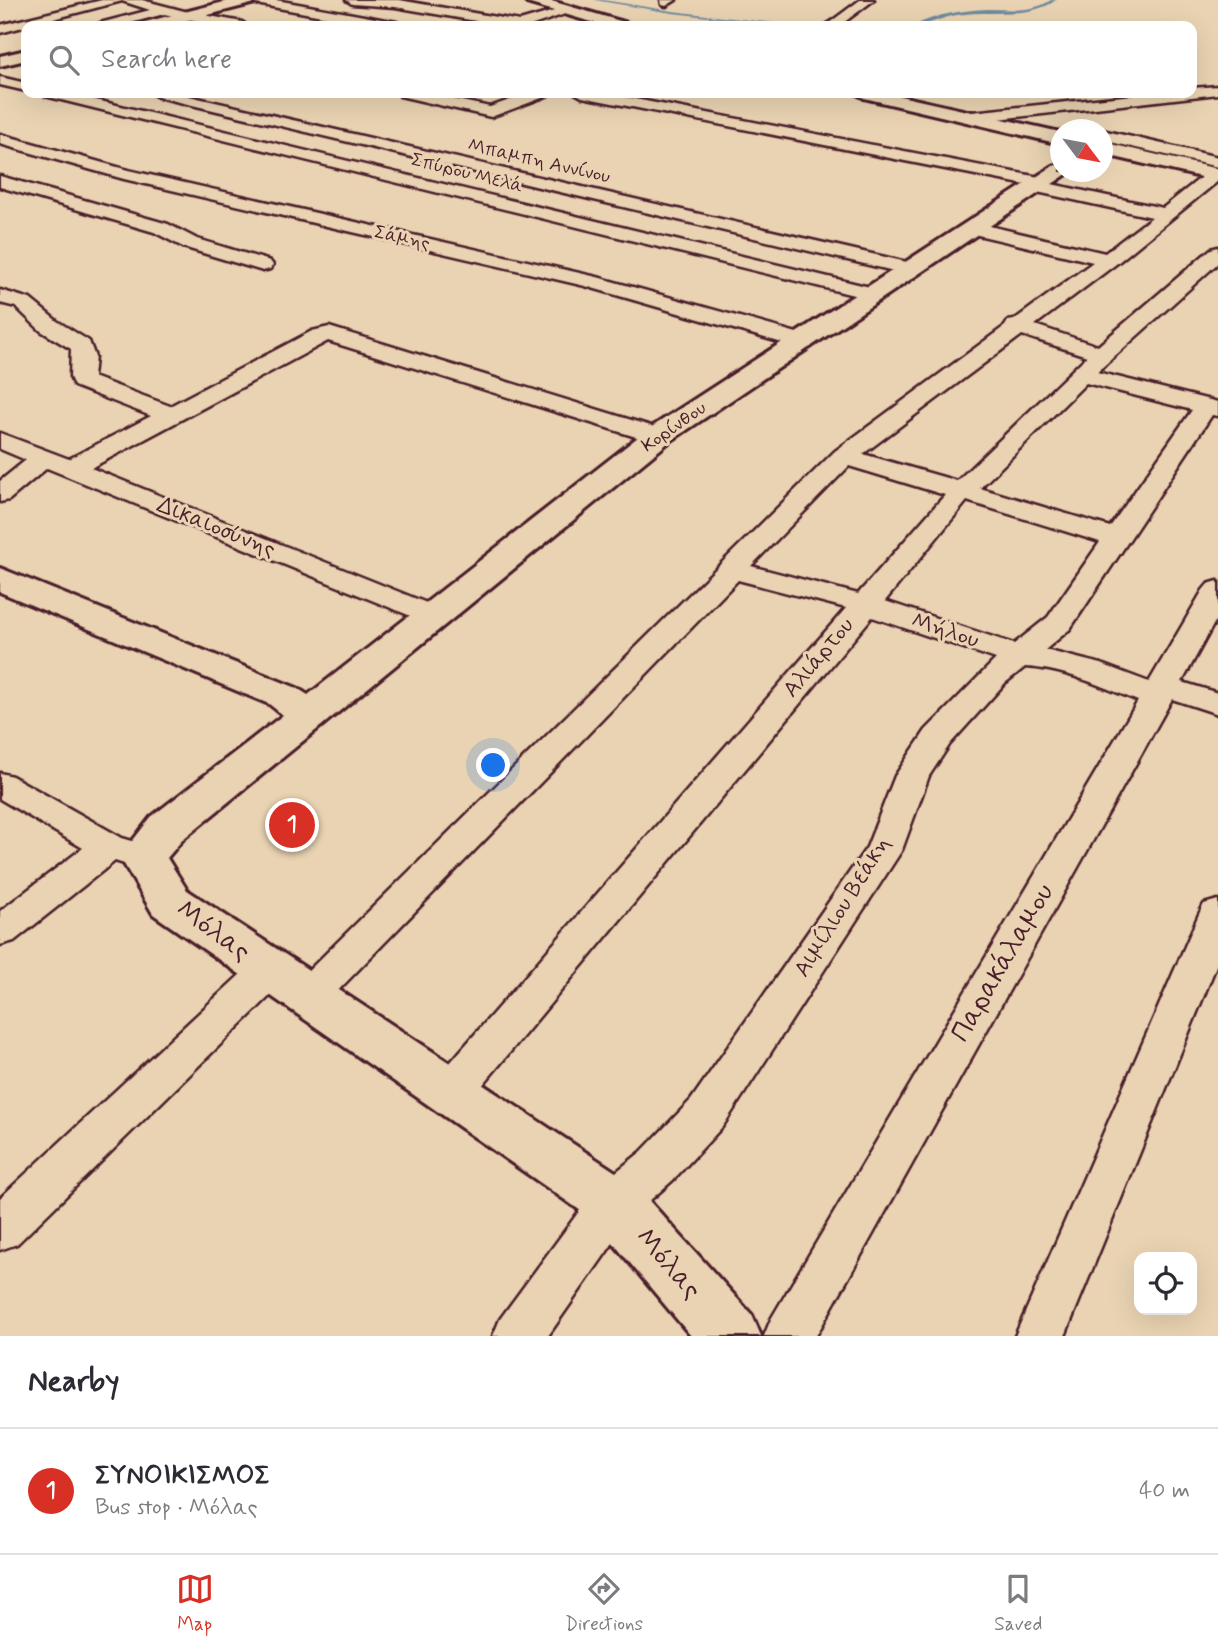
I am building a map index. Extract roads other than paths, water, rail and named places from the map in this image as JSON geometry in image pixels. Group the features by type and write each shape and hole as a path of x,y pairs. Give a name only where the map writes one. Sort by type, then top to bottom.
{"street":[{"path":"28,21 117,0"},
{"path":"128,0 215,21"},
{"path":"124,21 205,0"},
{"path":"168,21 250,0"},
{"path":"256,0 370,21"},
{"path":"352,0 384,1 497,21"},
{"path":"532,0 603,21"},
{"path":"838,21 868,0"},
{"path":"534,21 568,11"},
{"path":"3,27 21,23"},
{"path":"3,27 21,32"},
{"path":"0,80 21,86"},
{"path":"1197,92 1218,90"},
{"name":"Σπύρου Μελά","path":"70,98 874,294"},
{"name":"Μπαμπη Αννίνου","path":"180,98 911,269"},
{"path":"428,98 491,112 529,98"},
{"path":"609,98 1045,180 1165,214"},
{"path":"886,98 1050,136"},
{"path":"972,117 1145,98"},
{"path":"1093,119 1099,112 1218,99"},
{"path":"1113,138 1217,170"},
{"name":"Σάμης","path":"0,139 124,174 590,281 803,342"},
{"path":"1113,150 1217,170"},
{"path":"0,1229 289,984 732,570 844,456 1016,326 1109,260 1217,170"},
{"name":"Κορίνθου","path":"309,715 658,436 1045,180"},
{"path":"0,181 161,228 190,243 263,265"},
{"path":"972,228 1109,260"},
{"name":"Αλιάρτου","path":"451,1092 962,491 1092,364 1218,253"},
{"path":"0,296 23,303 49,326 81,346 86,362 81,374 82,381 172,415"},
{"path":"1016,326 1092,364 1212,408"},
{"path":"69,469 320,336 334,334 658,436"},
{"name":"Αιμίλιου Βεάκη","path":"518,1336 614,1202 657,1166 707,1113 884,850 912,776 938,737 994,676 1021,657 1059,623 1212,408"},
{"name":"Δικαιοσύνης","path":"0,440 433,615"},
{"path":"844,456 1117,538"},
{"path":"0,494 43,459"},
{"name":"Μήλου","path":"732,570 864,604 1021,657 1048,657 1159,692 1218,704"},
{"path":"0,931 167,828 309,715 283,696 5,586"},
{"name":"Παρακάλαμου","path":"789,1336 1218,590"},
{"path":"0,784 126,852"},
{"name":"Μόλας","path":"126,852 170,902 614,1202 730,1336"},
{"path":"1040,1336 1218,914"}],"waterway":[{"path":"596,0 753,21"},
{"path":"930,21 963,12 1028,10 1054,0"}],"place":[{"name":"ΣΥΝΟΙΚΙΣΜΟΣ","path":"292,825"}]}
